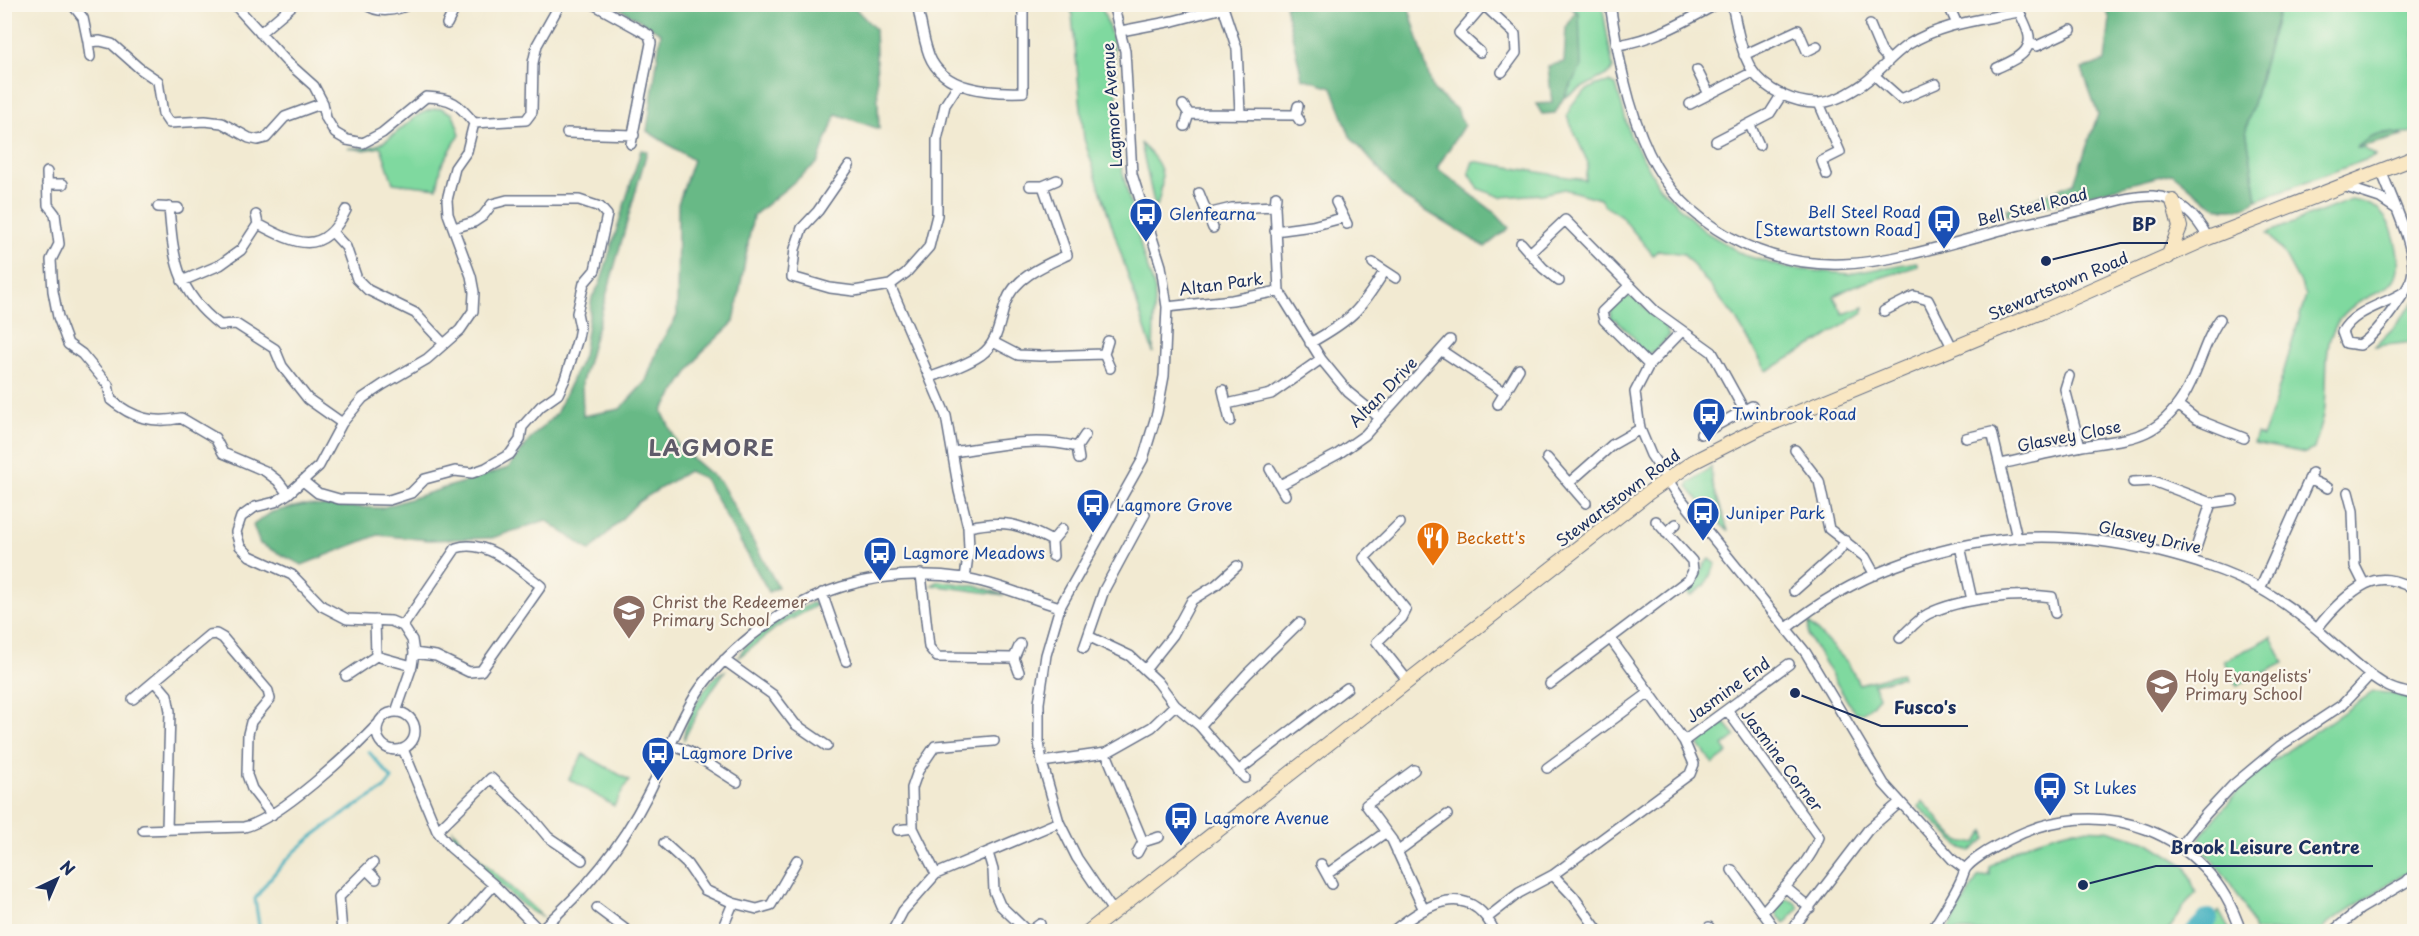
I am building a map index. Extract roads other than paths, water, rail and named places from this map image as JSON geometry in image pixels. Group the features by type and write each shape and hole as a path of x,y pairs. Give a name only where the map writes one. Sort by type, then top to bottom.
{"main road":[{"name":"Stewartstown Road","path":"1088,932 1666,480 1694,462 1758,429 1953,349 2208,238 2415,158"},
{"path":"2168,257 2180,227 2173,201"}],"street":[{"path":"72,4 83,18 90,57"},
{"path":"234,4 286,61 314,86 323,103 326,118 335,133 347,140 363,143 394,125 426,97 446,98 463,109 474,123"},
{"path":"260,33 294,4"},
{"path":"365,4 385,11 398,10 410,4"},
{"path":"438,4 455,8 447,24"},
{"path":"474,123 526,120 532,112 533,63 537,45 560,4"},
{"path":"567,133 633,140 651,43 649,35 593,4"},
{"path":"917,4 929,56 941,72 958,85 985,91 1023,92 1023,4"},
{"name":"Lagmore Avenue","path":"1113,4 1121,31 1127,78 1132,174 1161,266 1167,307 1164,376 1148,447 1137,471 1060,607 1046,655 1039,702 1039,742 1042,762 1059,822 1077,858 1113,911"},
{"name":"Bell Steel Road","path":"1610,4 1624,80 1634,116 1649,153 1664,178 1690,208 1711,225 1745,246 1802,263 1869,261 2143,196 2154,196 2173,201"},
{"path":"1618,45 1644,41 1717,4"},
{"path":"1732,4 1744,55 1753,72 1766,86 1799,100 1819,103 1839,98 1874,75 1909,44 1938,30 2018,8 2028,30 2029,43 2022,56 1996,68"},
{"path":"1948,4 1957,24"},
{"path":"1480,52 1459,33 1484,5 1515,34 1516,53 1502,72"},
{"path":"1121,31 1173,21 1223,6 1237,50 1240,113"},
{"path":"1870,25 1881,51 1889,60"},
{"path":"1744,55 1798,30 1807,51 1817,46"},
{"path":"2029,43 2037,46 2071,30"},
{"path":"88,42 100,41 112,44 158,81 163,114 170,123 205,121 222,123 249,138 258,140 266,138 285,117 323,103"},
{"path":"1697,70 1709,94"},
{"path":"1690,104 1753,72"},
{"path":"1874,75 1901,99 1936,84"},
{"path":"849,166 818,211 802,228 795,249 792,277 830,288 854,291 890,285 906,273 929,247 937,215 937,140 945,105 958,85"},
{"path":"1716,141 1770,113 1782,94"},
{"path":"1819,103 1840,152 1822,161 1827,175"},
{"path":"1183,105 1190,114"},
{"path":"1190,114 1298,114"},
{"path":"1185,126 1190,114"},
{"path":"396,712 412,666 414,653 412,640 403,626 392,621 347,619 322,606 292,575 250,556 240,546 236,532 241,517 255,507 275,502 288,494 320,466 342,423 363,399 428,359 460,330 473,311 474,292 471,276 448,214 449,188 455,168 467,152 474,123"},
{"path":"1750,125 1759,145"},
{"path":"2381,170 2414,264 2412,277 2404,292 2383,322 2366,341 2353,346 2346,343 2343,332 2353,318 2391,301 2404,292"},
{"path":"47,172 48,205 55,214 58,244 51,260 53,291 58,317 68,344 82,354 108,385 111,400 125,412 144,420 165,421 181,418 215,438 223,453 265,471 278,481 288,494"},
{"path":"1030,186 1043,186 1057,180"},
{"path":"47,184 63,184"},
{"path":"931,378 982,354 993,342 1001,324 1006,301 1015,287 1039,268 1067,255 1043,186"},
{"path":"2341,186 2380,198 2395,208"},
{"path":"1199,193 1213,228"},
{"path":"303,481 318,493 339,499 389,500 411,493 424,479 455,471 472,473 510,454 520,440 522,427 541,406 558,394 578,338 580,327 577,313 584,283 595,270 607,215 600,207 579,200 507,200 492,204 483,216 474,222 454,228"},
{"path":"1207,214 1275,201 1278,291 1321,359 1348,392 1380,418"},
{"path":"2173,201 2190,213 2208,238"},
{"path":"1275,231 1344,221 1336,202"},
{"path":"158,207 173,207 173,255 182,281 210,317 220,325 236,324 275,350 282,366 308,399 342,423"},
{"path":"182,281 220,265 241,250 257,219 298,243 315,242 332,232 346,210"},
{"path":"1530,253 1562,217 1655,310 1712,352 1748,408 1701,434"},
{"path":"332,232 346,246 357,279 368,290 415,313 444,344"},
{"path":"1521,243 1543,268 1559,281"},
{"path":"1372,263 1396,278"},
{"path":"1310,343 1350,318 1362,306 1384,272"},
{"path":"890,285 946,416 959,491 968,527 969,549 965,578"},
{"path":"1630,285 1602,312 1604,321 1649,364"},
{"name":"Altan Park","path":"1167,307 1232,300 1278,291"},
{"path":"1884,311 1914,296 1928,300 1953,349"},
{"name":"Glasvey Close","path":"2001,464 2080,446 2133,439 2155,429 2178,405 2194,377 2211,331 2220,319"},
{"path":"1682,330 1649,364 1635,392 1640,429 1651,455 1666,480 1806,653 1884,784 1953,860 1965,868"},
{"name":"Altan Drive","path":"1280,485 1338,454 1365,435 1450,340"},
{"path":"1108,341 1104,354 1110,368"},
{"path":"993,342 1018,355 1040,357 1104,354"},
{"path":"1442,351 1505,393"},
{"path":"1227,404 1270,394 1321,359"},
{"path":"1498,404 1519,369"},
{"path":"2069,376 2065,389 2080,446"},
{"path":"1223,390 1230,421"},
{"path":"2178,405 2196,419 2244,438"},
{"path":"1569,483 1612,445 1640,429"},
{"name":"Glasvey Close","path":"1966,438 1992,432 2017,538"},
{"path":"1079,459 1077,447 1085,435"},
{"path":"953,452 1018,442 1062,443 1077,447"},
{"path":"1796,450 1820,481 1829,529 1865,557 1875,575"},
{"path":"1547,458 1586,503"},
{"path":"1270,469 1285,495"},
{"path":"2260,589 2311,476 2328,488"},
{"path":"2133,482 2153,481 2211,503 2233,500"},
{"path":"2348,492 2353,511 2355,566 2364,584"},
{"path":"2192,560 2211,503"},
{"path":"1084,648 1090,637 1104,590 1145,514"},
{"path":"1550,684 1689,579 1693,571 1692,561 1656,521"},
{"path":"968,527 987,523 1019,525 1052,542"},
{"path":"1400,523 1364,558 1406,610 1402,618 1377,642 1408,681"},
{"path":"1666,533 1676,524"},
{"path":"1053,556 1052,542 1062,529"},
{"name":"Glasvey Drive","path":"1786,628 1822,602 1875,575 1924,556 1960,546 2017,538 2087,539 2116,542 2192,560 2225,572 2260,589 2317,628 2370,675 2390,688 2415,695"},
{"path":"1794,591 1838,552 1846,541"},
{"path":"403,626 456,548 464,545 490,550 541,586 481,671 469,672 436,656 414,653"},
{"path":"1960,546 1972,600"},
{"path":"1145,670 1173,635 1192,600 1216,585 1237,566"},
{"path":"403,749 437,831 450,847 494,885 541,931 587,884 620,841 648,795 694,697 724,660 774,617 822,593 876,578 921,574 965,578 1060,607"},
{"path":"921,574 929,647 937,657 1014,658"},
{"path":"2317,628 2352,592 2364,584 2378,580 2391,580 2415,588"},
{"path":"822,593 846,662"},
{"path":"1900,638 1928,614 1972,600 2025,594 2052,597 2055,613"},
{"path":"375,620 376,656"},
{"path":"1200,726 1247,674 1299,623"},
{"path":"133,699 209,635 216,634 223,638 267,691 270,699 251,722 248,734 247,775 252,789 272,815"},
{"path":"1090,637 1130,656 1176,705 1200,726 1242,774 1347,688"},
{"path":"1487,918 1519,893 1553,875 1690,774 1694,764 1684,741 1610,638"},
{"path":"1019,672 1014,658 1020,644"},
{"path":"346,676 376,656 412,666"},
{"path":"724,660 773,695 795,724 827,746"},
{"name":"Jasmine End","path":"1684,741 1789,664"},
{"path":"2180,846 2233,785 2280,746 2342,705 2370,675"},
{"path":"155,681 167,695 170,711 167,829"},
{"path":"1547,768 1649,693"},
{"path":"1042,762 1106,753 1152,727 1176,705"},
{"name":"Jasmine Corner","path":"1727,710 1819,837 1816,846 1785,887 1762,912"},
{"path":"143,830 255,825 272,815 355,748 386,715 396,712 408,717 415,728 413,741 403,749 392,750 380,741 378,724"},
{"path":"355,748 380,741"},
{"path":"936,874 913,828 912,788 918,771 935,746 994,741"},
{"path":"982,742 983,753"},
{"path":"671,745 690,752 737,782"},
{"path":"1106,753 1143,842"},
{"path":"1414,770 1366,805 1386,832 1423,908"},
{"path":"437,831 491,778 569,857 582,860"},
{"path":"1790,932 1868,830 1899,803"},
{"path":"1397,852 1447,815"},
{"path":"1931,932 1961,880 1965,868 2001,844 2028,830 2056,821 2078,818 2128,823 2151,831 2180,846 2196,859 2214,879 2241,932"},
{"path":"892,932 903,911 936,874 1059,822"},
{"path":"898,830 913,828"},
{"path":"1327,874 1386,832"},
{"path":"1137,853 1143,842 1159,837"},
{"path":"664,843 687,864 705,890 733,903 757,909 771,905 797,860"},
{"path":"988,853 993,870 994,891 1000,905 1029,932 1040,924"},
{"path":"1321,864 1332,884"},
{"path":"342,932 339,897 370,867 376,879"},
{"path":"1732,870 1774,928"},
{"path":"2332,932 2360,909 2406,882 2415,873"},
{"path":"1553,875 1574,897 1599,932"},
{"path":"452,932 494,885"},
{"path":"1785,887 1810,908"},
{"path":"1392,932 1423,908 1450,900 1469,902 1487,918 1495,932"},
{"path":"722,932 733,903"},
{"path":"597,908 629,932"}],"waterway":[{"path":"260,932 255,899 269,880 297,849 329,824 384,789 392,779 369,752"},
{"path":"2195,932 2208,919"}],"place":[{"name":"Glenfearna","path":"1146,243"},
{"name":"Bell Steel Road [Stewartstown Road]","path":"1944,250"},
{"name":"BP","path":"2046,261"},
{"name":"Twinbrook Road","path":"1709,443"},
{"name":"Lagmore Grove","path":"1093,534"},
{"name":"Juniper Park","path":"1703,542"},
{"name":"Beckett's","path":"1433,567"},
{"name":"Lagmore Meadows","path":"880,582"},
{"name":"Christ the Redeemer Primary School","path":"629,640"},
{"name":"Fusco's","path":"1795,693"},
{"name":"Holy Evangelists' Primary School","path":"2162,714"},
{"name":"Lagmore Drive","path":"658,782"},
{"name":"St Lukes","path":"2050,817"},
{"name":"Lagmore Avenue","path":"1181,847"},
{"name":"Brook Leisure Centre","path":"2083,885"}],"district":[{"name":"LAGMORE","path":"712,448"}]}
